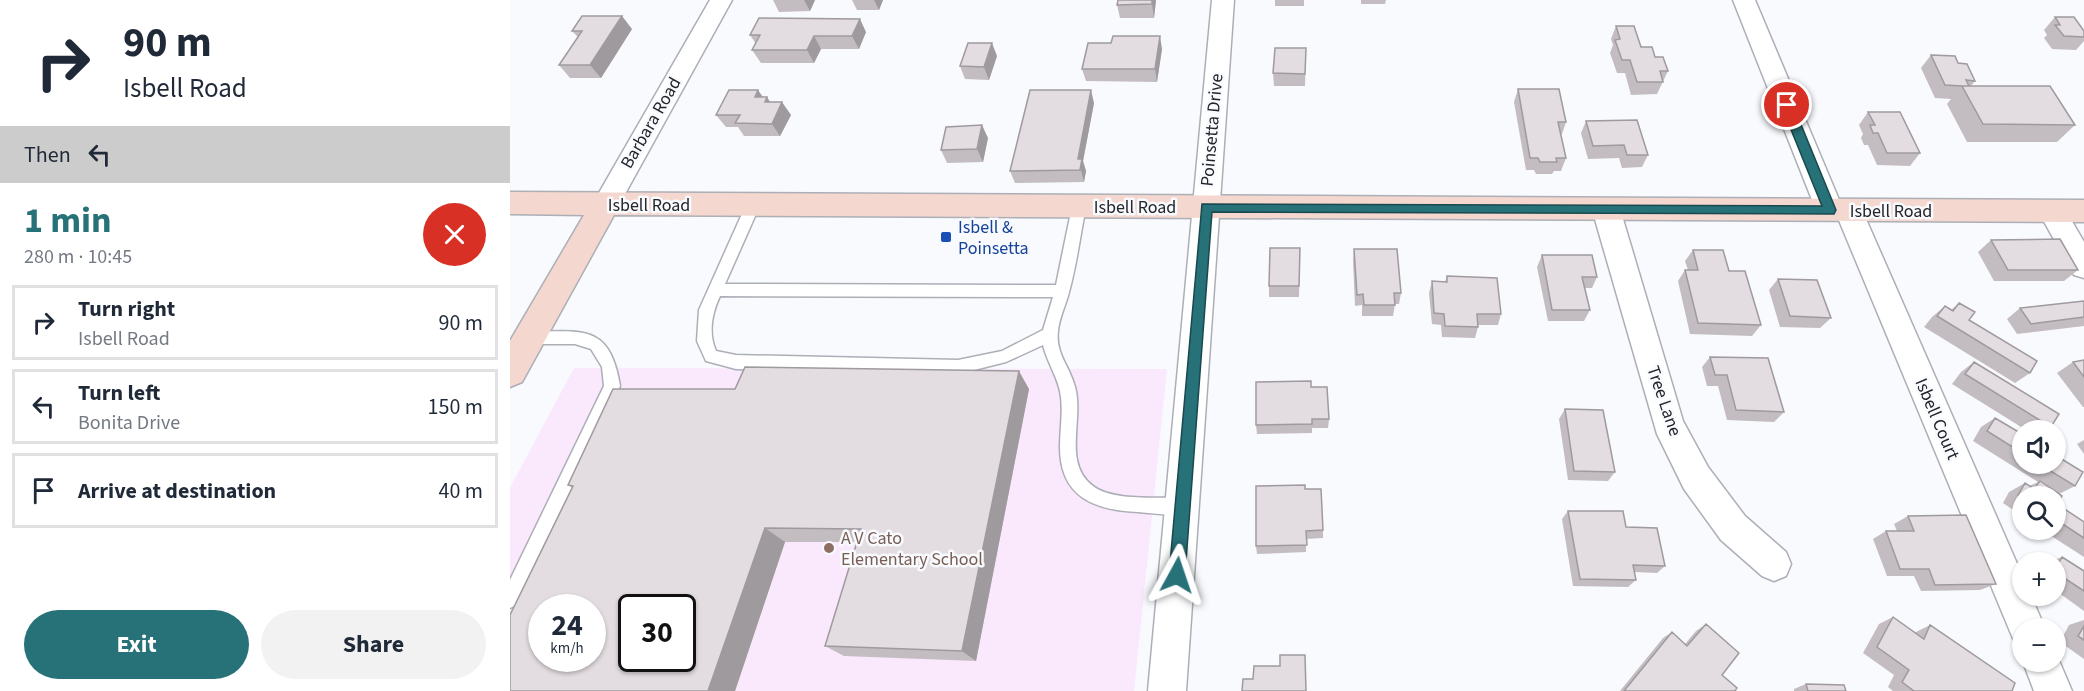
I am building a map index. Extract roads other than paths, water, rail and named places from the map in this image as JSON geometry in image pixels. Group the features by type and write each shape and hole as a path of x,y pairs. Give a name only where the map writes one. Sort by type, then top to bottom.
{"street":[{"name":"Barbara Road","path":"510,372 721,0"},
{"name":"Poinsetta Drive","path":"1167,691 1223,0"},
{"name":"Isbell Court","path":"1744,0 2022,618"},
{"name":"Isbell Road","path":"510,203 2084,211"},
{"name":"Tree Lane","path":"1606,209 1668,424 1696,478 1733,528 1774,564"},
{"path":"2052,211 2084,267"},
{"path":"2045,672 2053,691"}],"lane":[{"path":"753,205 706,310 704,341 711,356 736,362 958,367 991,362 1018,353 1050,333"},
{"path":"1078,207 1062,291 1050,333 1051,356 1064,376 1069,396 1066,444 1072,476 1089,494 1112,501 1182,506"},
{"path":"715,290 1062,291"},
{"path":"510,599 612,386 610,363 600,345 589,339 529,338"}],"place":[{"name":"Isbell & Poinsetta","path":"946,237"},
{"name":"A V Cato Elementary School","path":"829,548"}]}
